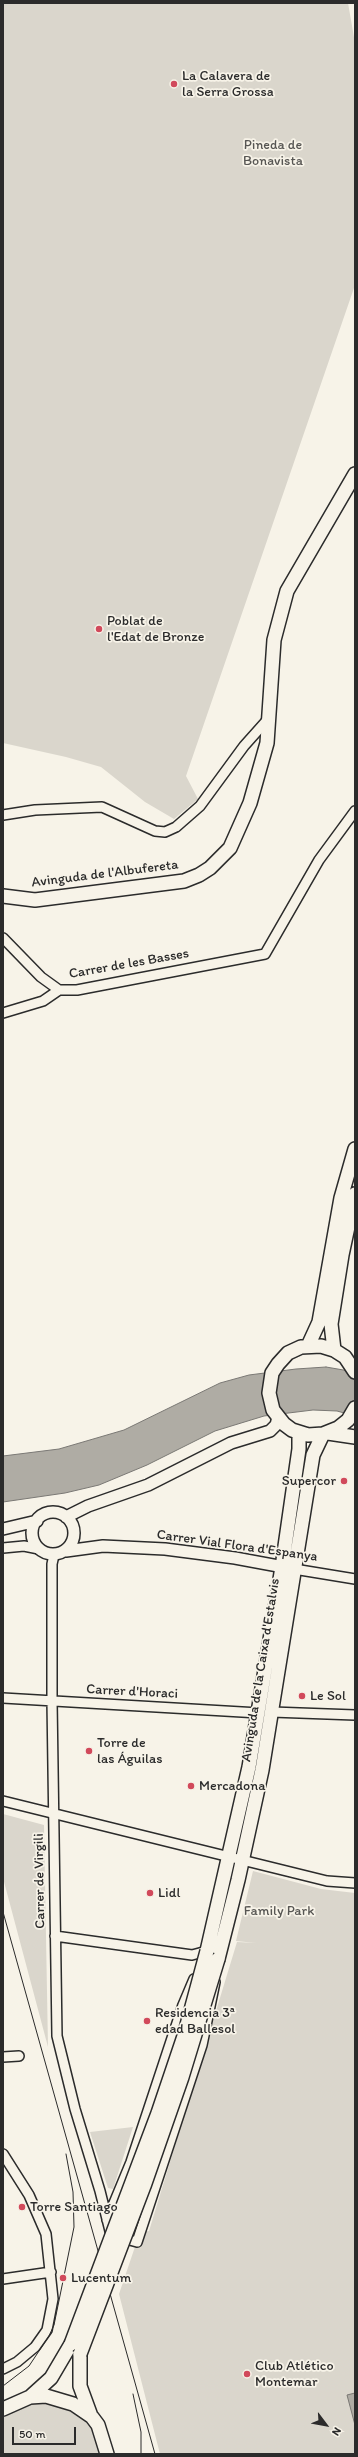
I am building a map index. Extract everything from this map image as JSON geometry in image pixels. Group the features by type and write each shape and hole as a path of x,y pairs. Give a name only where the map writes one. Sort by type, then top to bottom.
{"main road":[{"name":"Avinguda de l'Albufereta","path":"3,896 35,900 184,881 199,875 221,859 230,848 244,821 262,766 270,718 274,640 287,591 355,474"},
{"path":"308,1346 319,1322 339,1206 355,1149"},
{"path":"335,1350 331,1324 342,1255 355,1194"},
{"path":"354,1363 335,1350 322,1346 308,1346 288,1354 278,1364 272,1373 269,1393 278,1417 284,1424 299,1433 355,1437"},
{"path":"326,1434 338,1428 348,1420 355,1408"},
{"name":"Avinguda de la Caixa d'Estalvis","path":"288,1568 299,1449 299,1433"},
{"name":"Avinguda de la Caixa d'Estalvis","path":"92,2418 80,2386 80,2354 144,2186 180,2084 218,1959 265,1713 288,1568 313,1455 326,1434"},
{"name":"Avinguda de la Caixa d'Estalvis","path":"30,2396 51,2378 71,2344 158,2113 184,2036 207,1951 236,1859"},
{"path":"3,2409 30,2396 59,2398 73,2404 92,2418 102,2434 107,2454"}],"street":[{"path":"3,815 35,810 102,807 155,831 165,832 176,827 200,806 244,746 270,718"},
{"name":"Carrer de les Basses","path":"3,1013 42,1001 59,990 77,990 265,954 319,860 355,811"},
{"path":"3,938 41,977 59,990"},
{"path":"66,1517 88,1506 148,1485 231,1443 270,1431 276,1425 278,1417"},
{"path":"3,1548 24,1546 39,1549 54,1555 66,1551 74,1539 75,1532 73,1525 66,1517 52,1512 37,1521 5,1529"},
{"path":"37,1521 33,1538 39,1549"},
{"path":"5,1529 33,1538"},
{"name":"Carrer Vial Flora d'Espanya","path":"66,1551 103,1546 165,1549 355,1579"},
{"name":"Carrer de Virgili","path":"54,1555 52,1564 52,1701 57,2036 75,2109 103,2202 111,2235 137,2242"},
{"name":"Carrer d'Horaci","path":"3,1698 265,1713 355,1715"},
{"path":"3,1801 327,1881 355,1883"},
{"path":"55,1936 192,1955 207,1951"},
{"name":"Avinguda de la Caixa d'Estalvis","path":"107,2220 131,2162 183,2005 207,1951"},
{"name":"Avinguda de la Caixa d'Estalvis","path":"137,2242 202,2045 214,1995 218,1959"},
{"path":"3,2057 19,2056"},
{"path":"3,2154 29,2195 46,2234 53,2299 47,2330 35,2347 18,2362 3,2369"},
{"path":"103,2202 115,2203"},
{"path":"3,2279 51,2272"}],"green space":[{"name":"Pineda de Bonavista","path":"3,3 348,3 355,43 355,285 186,776 198,799 174,819 145,802 101,767 66,757 3,743"},
{"path":"3,1814 44,1825 48,2047 3,1878"},
{"name":"Family Park","path":"253,1871 321,1889 355,1893 355,2454 160,2454 119,2294 140,2232 149,2231 237,1942 256,1943 236,1941"},
{"path":"133,2127 113,2189 108,2188 90,2132"},
{"path":"34,2401 62,2404 86,2420 94,2431 101,2454 3,2454 3,2417 8,2412"}],"shaded area":[{"path":"326,1367 355,1372 355,1416 337,1411 313,1410 264,1416 215,1431 147,1465 99,1485 65,1493 3,1502 3,1456 59,1449 124,1430 220,1383 249,1375"},
{"path":"355,2393 355,2425 347,2395"}],"tram line":[{"path":"3,1912 155,2454"},
{"path":"3,2386 29,2366 49,2336 54,2325 74,2227 73,2192 66,2154"},
{"path":"133,2394 141,2432 141,2454"}],"place":[{"name":"La Calavera de la Serra Grossa","path":"174,84"},
{"name":"Poblat de l'Edat de Bronze","path":"99,629"},
{"name":"Supercor","path":"344,1481"},
{"name":"Le Sol","path":"302,1696"},
{"name":"Torre de las Águilas","path":"89,1751"},
{"name":"Mercadona","path":"191,1786"},
{"name":"Lidl","path":"150,1893"},
{"name":"Residencia 3ª edad Ballesol","path":"147,2021"},
{"name":"Torre Santiago","path":"22,2207"},
{"name":"Lucentum","path":"63,2278"},
{"name":"Club Atlético Montemar","path":"247,2374"}]}
